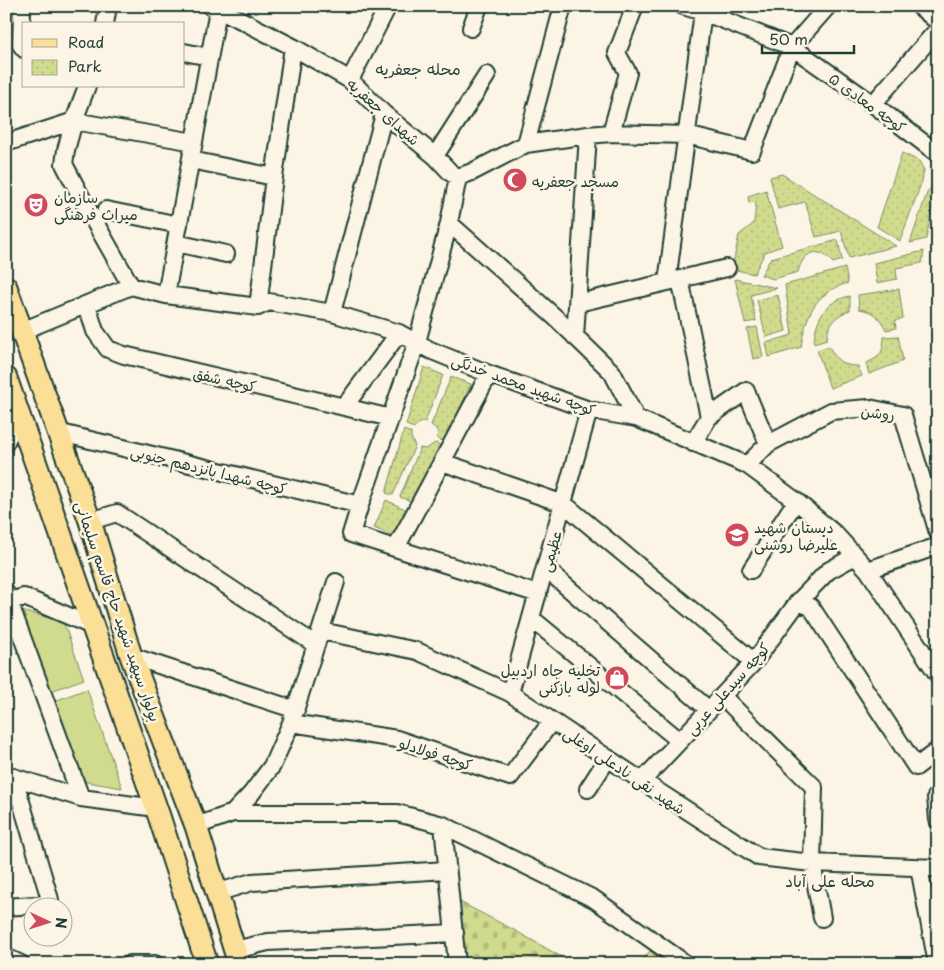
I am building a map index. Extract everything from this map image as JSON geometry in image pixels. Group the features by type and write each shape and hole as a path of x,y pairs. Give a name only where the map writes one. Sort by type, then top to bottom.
{"main road":[{"name":"بولوار سپهبد شهید حاج قاسم سلیمانی","path":"6,287 90,521 132,656 196,826 216,893 240,959"},
{"name":"بولوار سپهبد شهید حاج قاسم سلیمانی","path":"7,384 156,808 207,964"}],"street":[{"path":"22,6 22,46"},
{"path":"105,22 108,6"},
{"path":"350,80 388,6"},
{"path":"471,28 479,6"},
{"path":"526,144 563,6"},
{"path":"612,133 628,73 617,53 635,6"},
{"name":"کوچه معادی ۵","path":"684,6 705,9 792,47 873,104 938,154"},
{"path":"538,594 351,534 417,342 449,223 465,175 526,144 612,133 686,135 752,152 792,47 828,6"},
{"path":"919,6 938,22"},
{"path":"166,295 209,57 214,8"},
{"name":"شهدای جعفریه","path":"214,8 242,13 293,47 350,80 384,114 435,156 451,173 465,175"},
{"path":"705,9 686,135 674,280 709,417"},
{"path":"873,104 938,29"},
{"path":"258,307 293,47"},
{"path":"185,52 209,57"},
{"path":"435,156 486,75"},
{"path":"22,331 130,286 64,164 74,122 86,88"},
{"path":"332,313 384,114"},
{"path":"6,144 74,122 194,142"},
{"path":"575,337 588,135"},
{"path":"191,160 274,177"},
{"path":"106,210 179,224"},
{"path":"449,223 612,372 636,418"},
{"path":"176,244 226,254"},
{"path":"578,303 727,268"},
{"name":"کوچه شهید محمد خدنگی","path":"130,286 166,295 258,307 269,302 332,313 399,332 430,350 489,374 589,410 636,418 747,465 796,501 835,534 868,570 938,675"},
{"name":"کوچه شفق","path":"87,304 95,332 108,349 124,355 391,418"},
{"path":"344,407 399,332"},
{"path":"396,548 489,374"},
{"path":"693,443 709,417 746,391 768,444"},
{"name":"روشن","path":"747,465 768,444 831,411 868,408 903,415 938,533"},
{"name":"عظیمی","path":"510,693 589,410"},
{"path":"6,442 18,413"},
{"name":"کوچه شهدا پانزدهم جنوبی","path":"58,432 360,505"},
{"path":"442,462 564,504 754,662"},
{"path":"751,570 796,501"},
{"path":"90,521 117,513 318,638"},
{"path":"868,570 938,546"},
{"name":"کوچه سیدعلی عربی","path":"642,781 754,662 798,602 828,571 855,556"},
{"path":"545,568 709,710"},
{"path":"233,813 251,794 272,766 293,717 336,582"},
{"path":"81,798 7,599 24,597 92,626"},
{"path":"798,602 811,607 916,767 938,750"},
{"path":"531,618 680,741"},
{"name":"شهید نقی نادعلی اوغلی","path":"318,638 417,651 510,693 759,857 812,863 938,868"},
{"path":"132,656 293,717"},
{"path":"722,696 814,787 812,863 822,918"},
{"name":"کوچه فولادلو","path":"293,717 397,739 510,777 552,721"},
{"path":"588,788 608,758"},
{"path":"10,776 81,798 156,808"},
{"path":"6,907 47,904 50,900 10,776"},
{"path":"936,797 938,820"},
{"path":"196,826 233,813 397,813 443,825 594,899 686,964"},
{"path":"443,825 457,964"},
{"path":"919,867 937,964"},
{"path":"216,893 252,882 447,870"},
{"path":"240,959 268,942 454,933"},
{"path":"6,957 21,964"},
{"path":"130,964 155,964"}],"green space":[{"path":"902,153 919,161 924,170 922,181 900,241 877,227"},
{"path":"782,174 896,246 849,258 841,231 816,237 805,202 778,209 770,177"},
{"path":"937,185 926,239 910,243 927,193 932,186"},
{"path":"766,190 782,246 765,252 754,274 732,269 739,235 754,223 756,202 749,203 748,196"},
{"path":"838,240 842,260 833,263 825,256 814,253 804,259 798,272 773,279 761,275 771,258"},
{"path":"924,251 922,263 896,268 897,279 877,283 874,263"},
{"path":"845,268 848,283 836,287 827,293 814,307 809,315 801,347 769,357 766,343 792,335 785,285"},
{"path":"735,279 777,288 751,295 756,321 745,323"},
{"path":"899,289 903,318 895,321 896,328 886,330 876,315 859,309 858,295"},
{"path":"778,295 786,331 766,337 757,300"},
{"path":"850,296 850,310 834,320 829,328 827,339 814,343 819,319 823,312 834,302"},
{"path":"757,327 763,357 753,359 747,329"},
{"path":"898,336 903,361 869,374 866,363 875,359 880,354 884,337"},
{"path":"829,346 840,361 848,365 858,366 862,376 830,388 817,350"},
{"path":"424,367 443,375 425,422 414,428 406,425"},
{"path":"451,377 471,384 445,442 437,439 438,432 431,425"},
{"path":"404,430 411,433 415,446 393,495 386,493"},
{"path":"435,443 443,446 413,502 400,497 420,448 426,449"},
{"path":"386,500 407,510 393,536 374,528"},
{"path":"21,611 63,621 84,679 51,691"},
{"path":"87,689 122,788 87,782 81,778 54,701"},
{"path":"460,902 514,930 574,964 464,964"},
{"path":"650,951 667,964 638,964"}],"place":[{"name":"مسجد جعفریه","path":"515,180"},
{"name":"سازمان میراث فرهنگی","path":"36,205"},
{"name":"دبستان شهید علیرضا روشنی","path":"737,535"},
{"name":"تخلیه چاه اردبیل لوله بازکنی","path":"617,678"}],"district":[{"name":"محله جعفریه","path":"418,68"},
{"name":"محله علی آباد","path":"830,880"}]}
